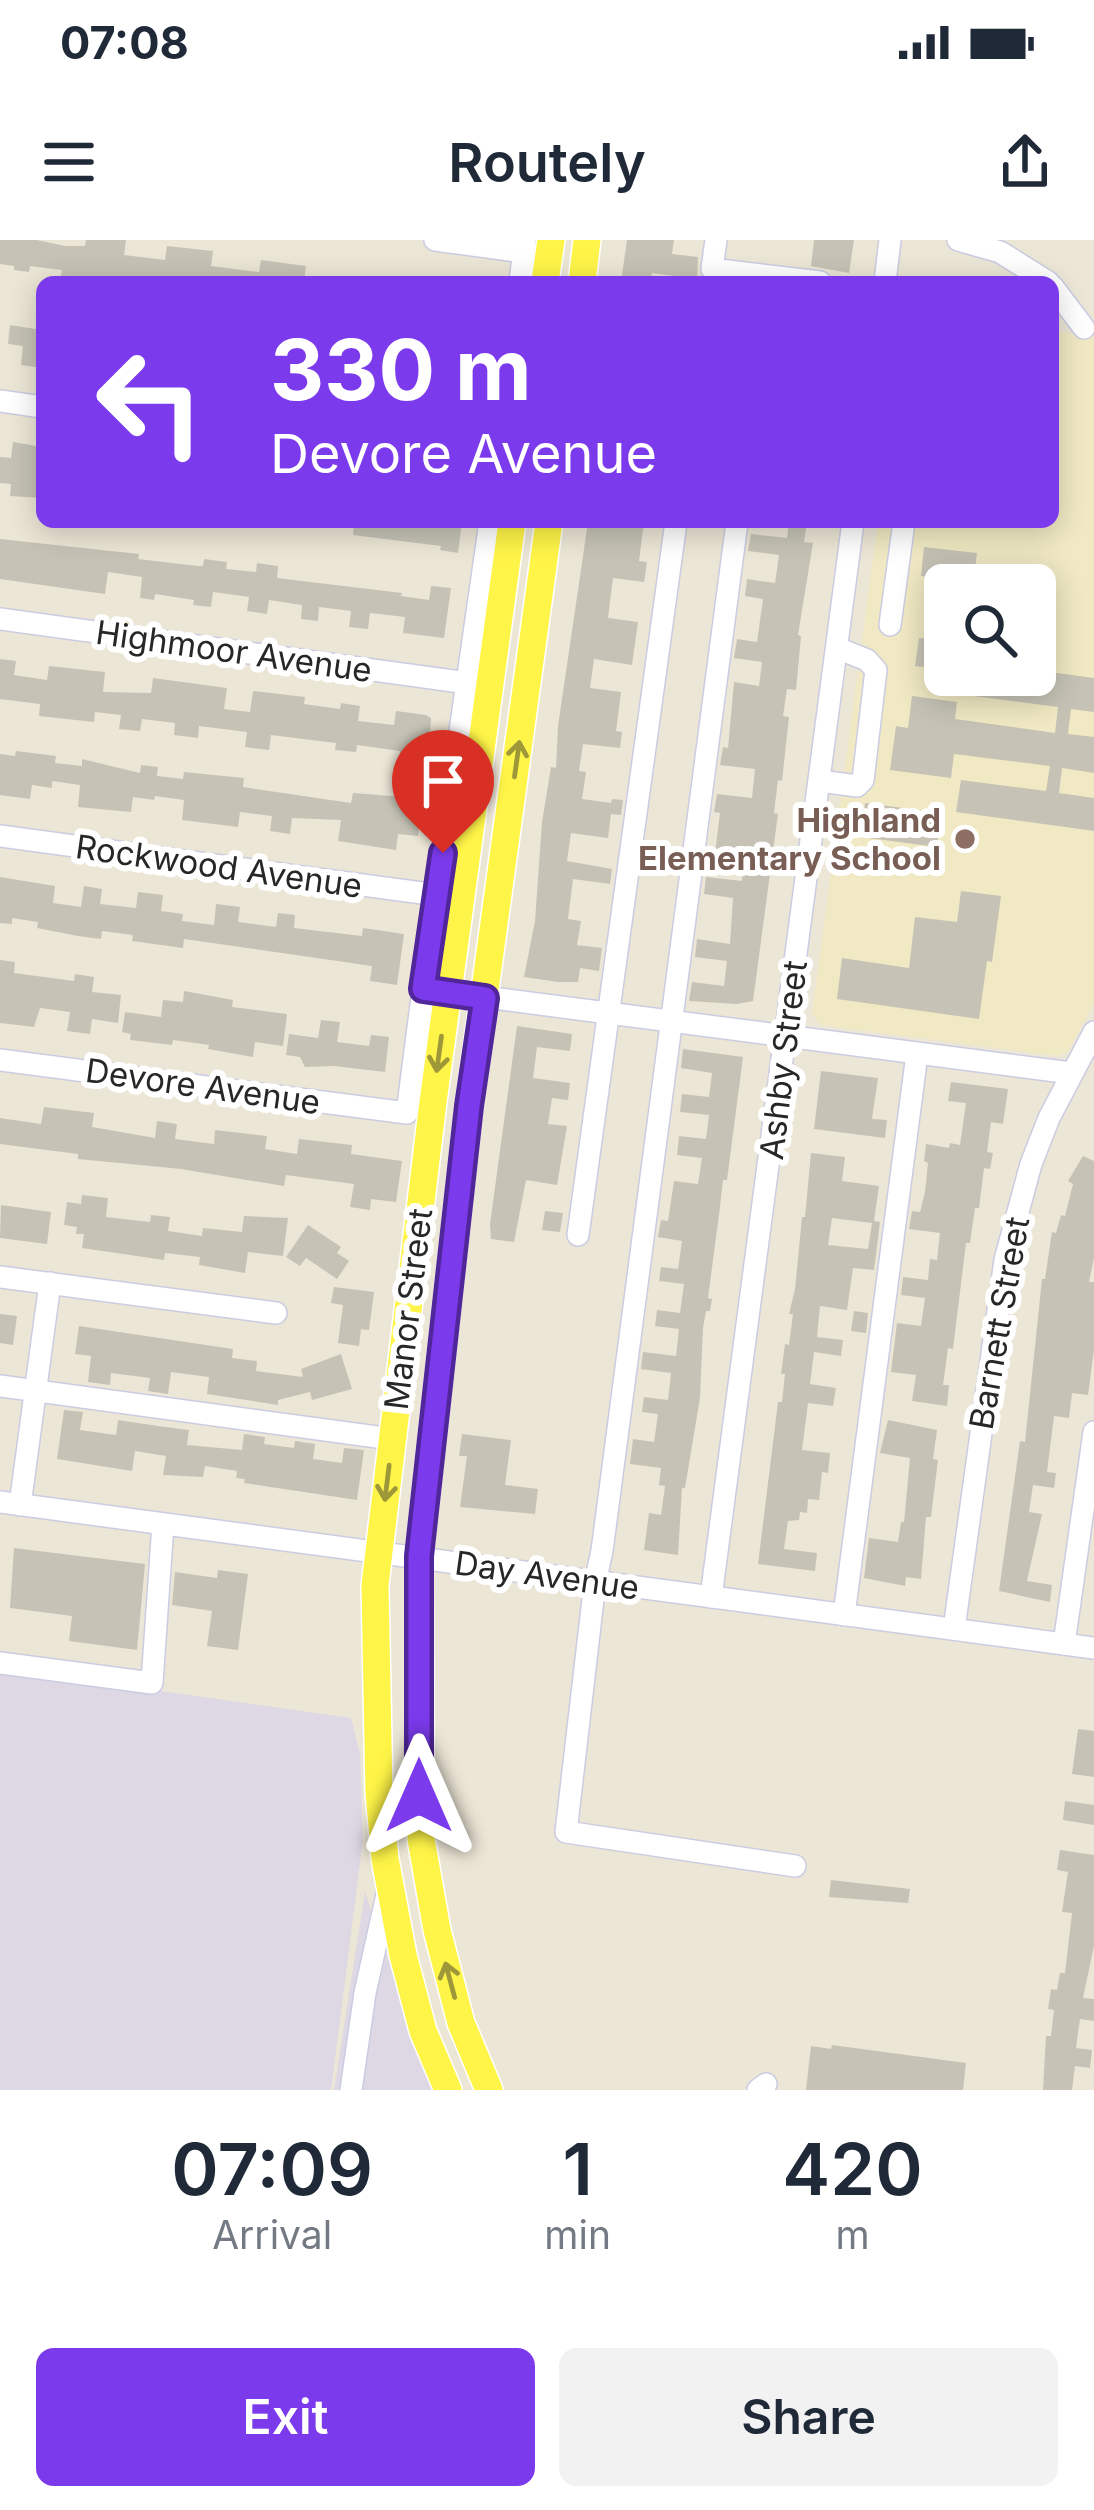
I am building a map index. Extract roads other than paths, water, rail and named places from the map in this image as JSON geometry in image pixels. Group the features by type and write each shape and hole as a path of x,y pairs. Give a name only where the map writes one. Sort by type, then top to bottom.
{"main road":[{"path":"546,276 551,240"},
{"path":"583,276 587,240"},
{"name":"Manor Street","path":"448,2090 423,2031 389,1884 379,1792 375,1586 435,991 511,528"},
{"name":"Manor Street","path":"489,2090 456,2005 421,1840 419,1556 469,1106 548,528"}],"street":[{"path":"435,240 525,246 521,276"},
{"path":"711,276 716,240"},
{"path":"886,276 890,240"},
{"path":"958,240 1000,252 1036,276"},
{"path":"1059,296 1084,328"},
{"path":"0,401 36,406"},
{"path":"489,528 437,895 435,991 1071,1073"},
{"path":"578,1234 675,528"},
{"path":"736,528 595,1582 566,1832 795,1866"},
{"name":"Ashby Street","path":"711,1598 853,528"},
{"path":"890,625 903,528"},
{"name":"Highmoor Avenue","path":"0,619 468,683"},
{"path":"820,782 859,785 866,760 876,670 867,660 837,648"},
{"name":"Rockwood Avenue","path":"0,836 437,895"},
{"name":"Devore Avenue","path":"0,1060 406,1113 435,991"},
{"name":"Barnett Street","path":"954,1630 1005,1261 1031,1165 1094,1031"},
{"path":"844,1615 917,1054"},
{"path":"0,1276 275,1313"},
{"path":"10,1503 36,1391 50,1283"},
{"path":"0,1386 392,1439"},
{"path":"1064,1644 1094,1432"},
{"name":"Day Avenue","path":"10,1503 1094,1648"},
{"path":"0,1663 152,1683 164,1524"},
{"path":"351,2090 365,1993 389,1884"}],"place":[{"name":"Highland Elementary School","path":"965,839"}]}
